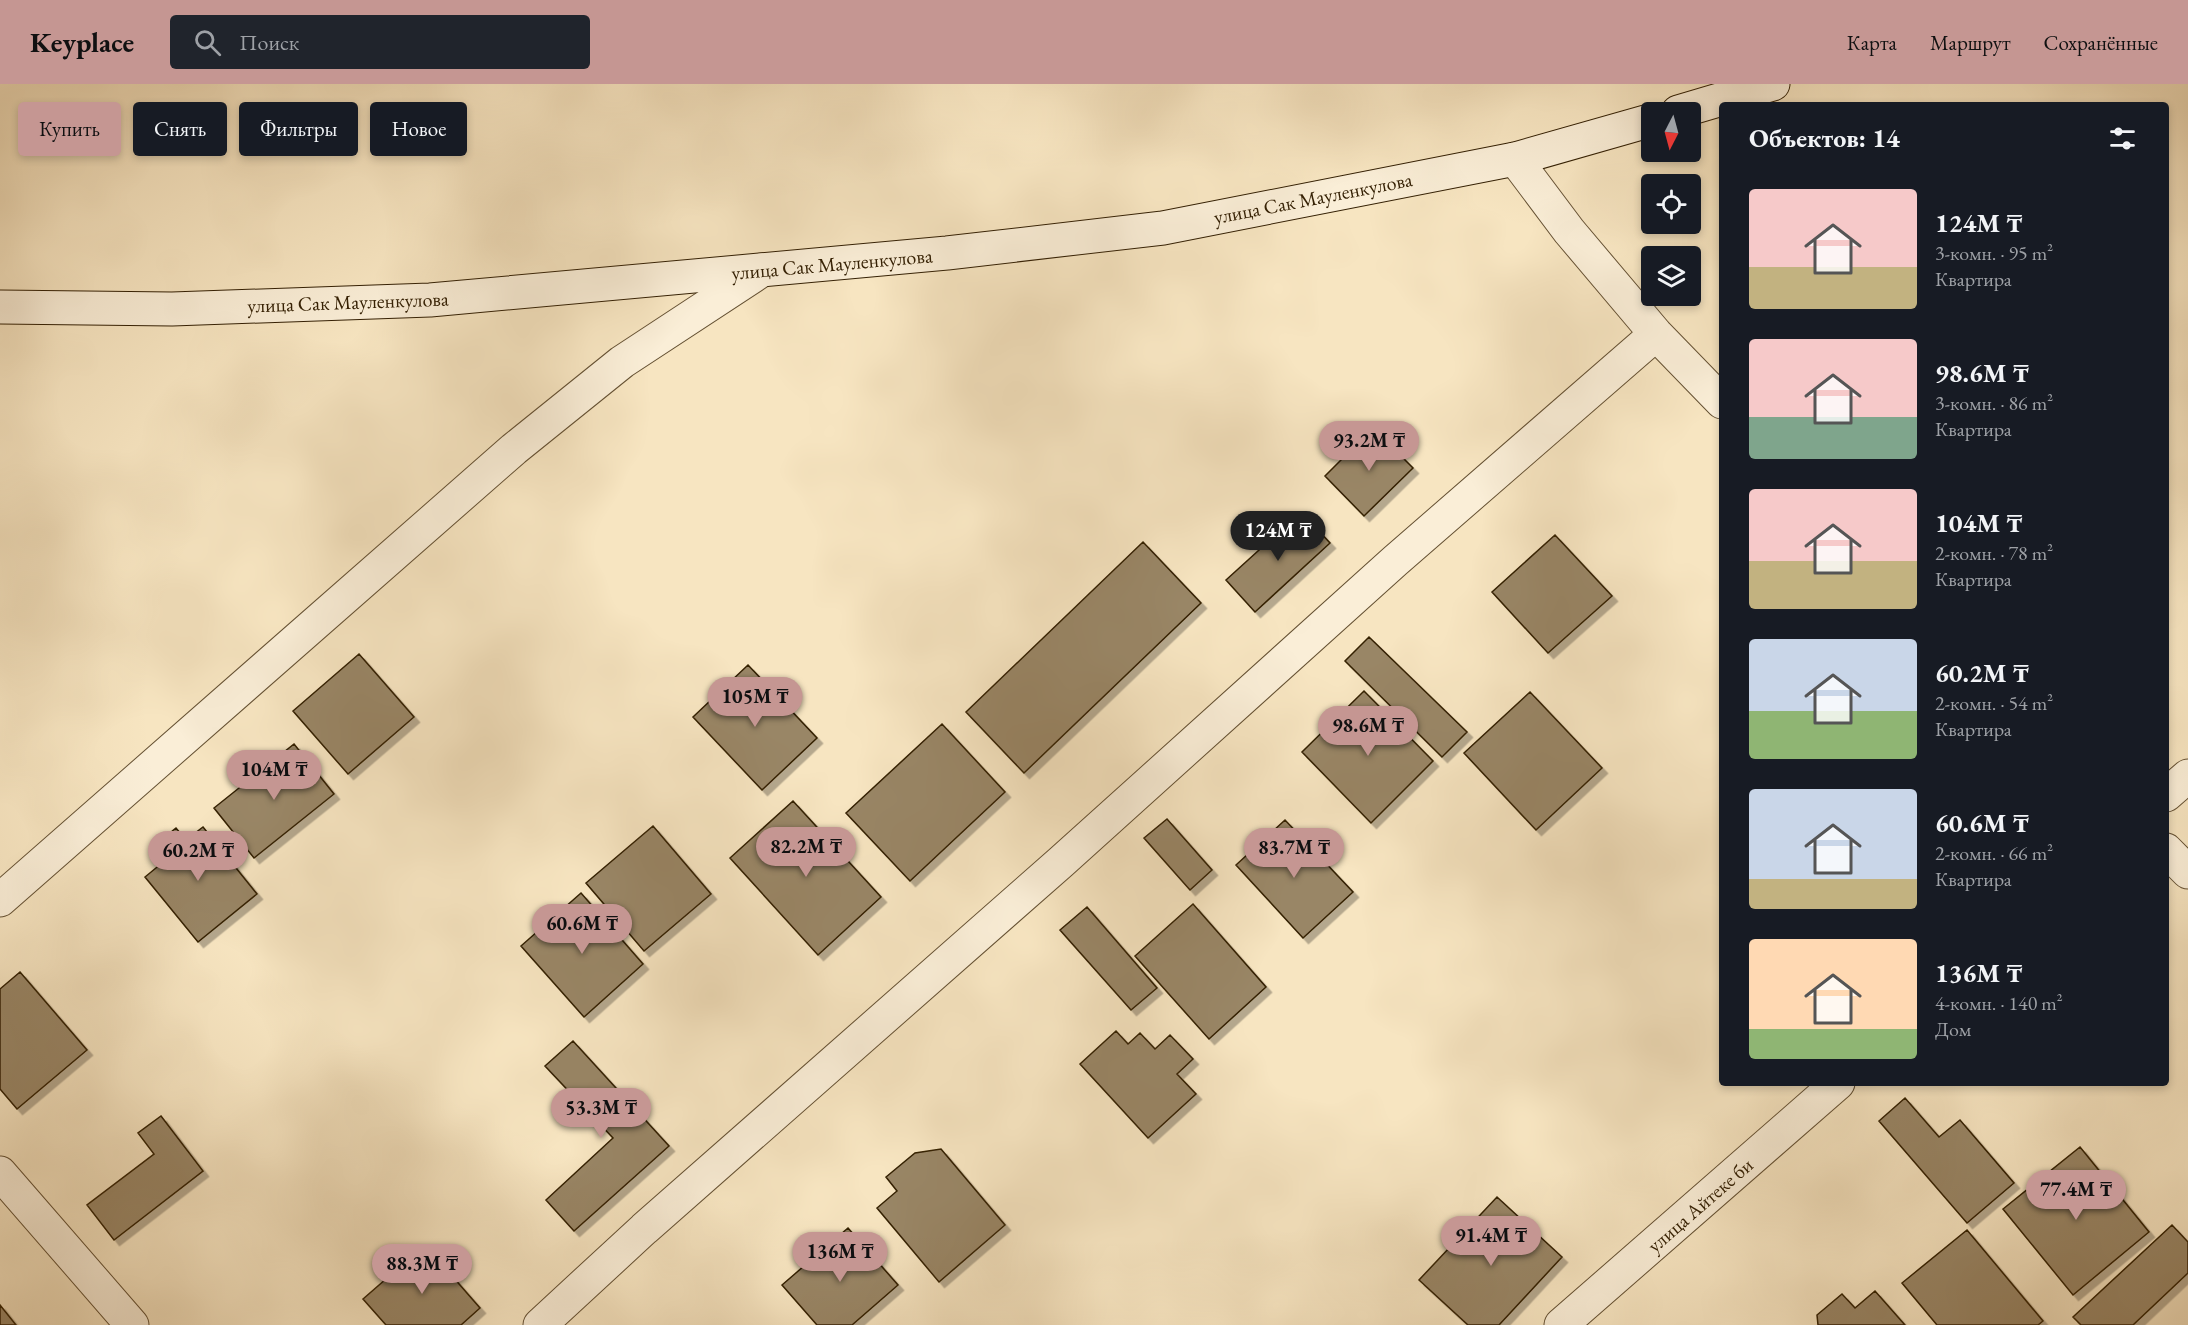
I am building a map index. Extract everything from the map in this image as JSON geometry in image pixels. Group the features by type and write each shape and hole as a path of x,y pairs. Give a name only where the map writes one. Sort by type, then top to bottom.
{"street":[{"path":"1701,105 1773,84"},
{"name":"улица Сак Мауленкулова","path":"0,307 172,309 430,300 947,253 1163,228 1515,159 1641,123"},
{"path":"1515,159 1569,231 1656,334 1719,399"},
{"path":"0,900 514,449 622,362 762,270"},
{"path":"540,1325 644,1229 1061,862 1395,561 1656,334"},
{"path":"2169,792 2188,776"},
{"path":"2169,853 2188,872"},
{"name":"улица Айтеке би","path":"1561,1325 1770,1145 1835,1086"},
{"path":"0,1173 132,1325"}],"building":[{"path":"1373,428 1413,468 1364,516 1325,476"},
{"path":"1301,512 1330,543 1255,612 1226,580"},
{"path":"1555,535 1612,596 1548,653 1492,592"},
{"path":"1143,542 1201,603 1024,773 966,712"},
{"path":"1369,637 1467,732 1442,757 1345,661"},
{"path":"359,654 414,717 348,774 293,711"},
{"path":"748,665 817,738 762,790 693,717"},
{"path":"1364,691 1433,761 1371,823 1302,752"},
{"path":"1530,692 1602,768 1536,830 1464,753"},
{"path":"942,724 1005,792 910,881 846,813"},
{"path":"294,744 334,794 254,858 214,808"},
{"path":"793,801 881,897 818,955 730,858"},
{"path":"1167,819 1212,870 1190,890 1144,838"},
{"path":"1285,820 1353,892 1303,938 1236,865"},
{"path":"653,826 711,894 644,951 586,883"},
{"path":"203,827 257,894 198,942 145,877 162,863 150,849 176,828 186,840"},
{"path":"581,893 643,964 584,1017 521,946"},
{"path":"1193,904 1266,987 1209,1039 1135,956"},
{"path":"1087,907 1157,988 1131,1010 1060,930"},
{"path":"20,972 87,1050 17,1109 0,1089 0,989"},
{"path":"1116,1031 1128,1044 1140,1033 1155,1049 1170,1035 1193,1059 1177,1074 1196,1094 1148,1138 1080,1064"},
{"path":"573,1041 669,1146 574,1231 546,1200 613,1138 545,1066"},
{"path":"1905,1098 1939,1137 1960,1120 2014,1183 1967,1223 1879,1121"},
{"path":"161,1116 203,1171 114,1240 87,1205 154,1154 138,1133"},
{"path":"2080,1147 2149,1232 2073,1295 2003,1209"},
{"path":"941,1149 1005,1225 939,1282 877,1208 897,1191 886,1177 915,1153"},
{"path":"1497,1197 1562,1257 1499,1325 1468,1325 1419,1280"},
{"path":"2172,1225 2188,1242 2188,1273 2133,1325 2081,1325 2073,1317"},
{"path":"848,1228 898,1285 852,1325 817,1325 782,1285"},
{"path":"1967,1230 2043,1321 2038,1325 1937,1325 1902,1283"},
{"path":"425,1245 480,1308 461,1325 386,1325 363,1299"},
{"path":"1875,1291 1905,1325 1818,1325 1817,1315 1842,1294 1855,1308"},
{"path":"0,1305 16,1325 0,1325"}]}
